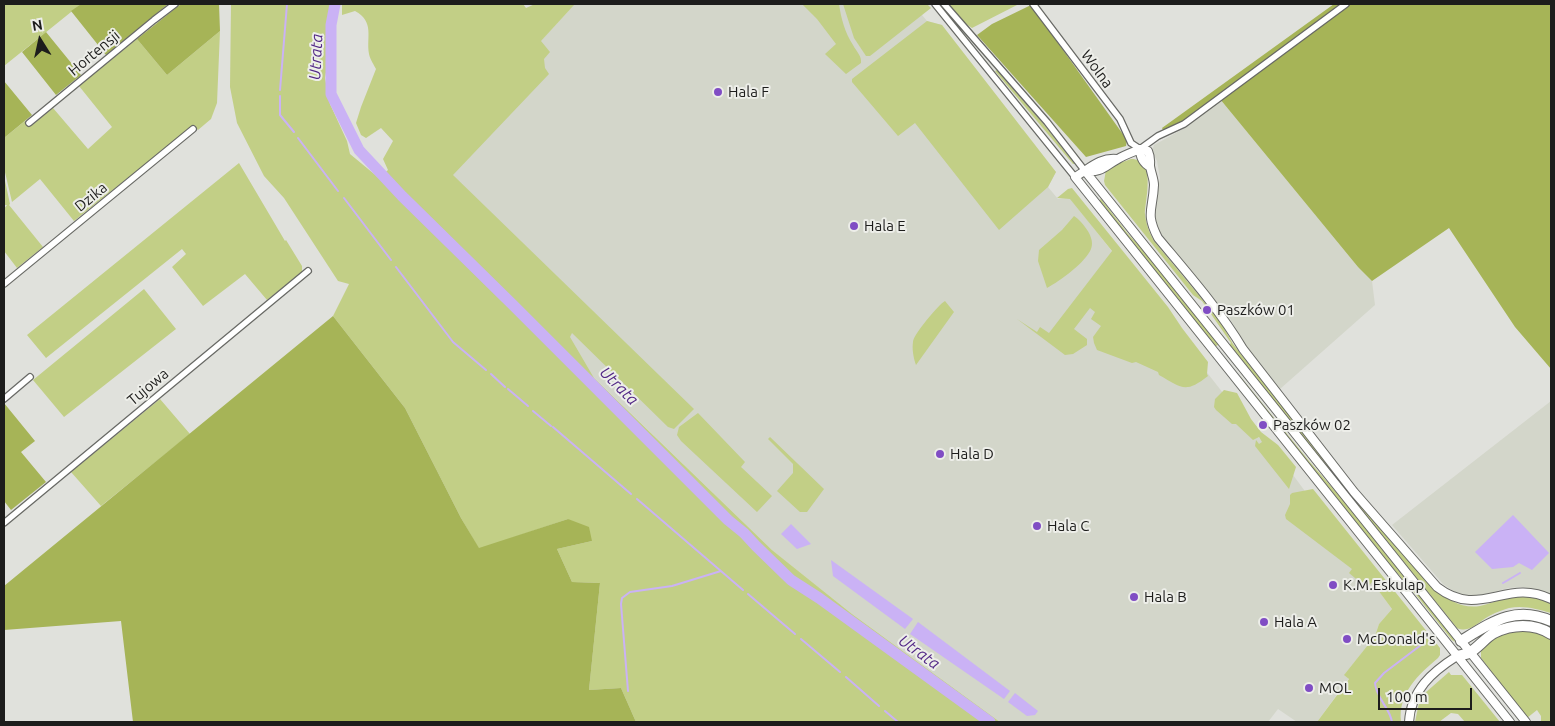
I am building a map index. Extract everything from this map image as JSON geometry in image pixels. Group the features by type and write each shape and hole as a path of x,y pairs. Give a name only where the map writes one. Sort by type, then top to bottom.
{"highway":[{"path":"1461,641 1504,617 1523,614 1532,615 1551,622"},
{"path":"1458,656 1469,652 1494,633 1507,629 1527,626 1545,630 1551,634"}],"street":[{"name":"Hortensji","path":"29,122 176,4"},
{"path":"935,4 1510,722"},
{"path":"944,4 1047,122 1526,722"},
{"name":"Wolna","path":"1033,4 1120,119 1131,143 1140,149"},
{"path":"1075,177 1096,163 1109,158 1116,159 1140,149 1158,136 1184,124 1346,4"},
{"name":"Dzika","path":"4,284 193,129"},
{"path":"1140,149 1148,152 1151,159 1150,167 1154,188 1150,216 1158,238 1216,309 1231,329 1242,349 1354,492 1438,587 1448,595 1466,601 1488,599 1518,592 1530,593 1551,599"},
{"name":"Tujowa","path":"4,523 308,271"},
{"path":"4,399 30,377"},
{"path":"1409,722 1412,704 1420,689 1441,667 1458,656 1461,641"}],"shaded area":[{"path":"575,4 913,4 927,21 942,25 968,72 1056,172 1048,187 1058,199 1070,198 1256,435 1279,456 1392,609 1379,624 1375,636 1345,674 1349,678 1317,722 1297,722 1278,709 1268,722 1000,722 852,614 772,550 549,334 405,186"},
{"path":"1220,99 1358,267 1372,281 1375,305 1280,389 1243,342 1228,315 1191,273 1160,233 1155,220 1160,178 1157,161 1152,151 1154,145 1185,128"},
{"path":"1551,401 1551,595 1540,590 1521,587 1509,588 1474,597 1458,594 1443,584 1392,525"},
{"path":"1513,515 1549,553 1532,570 1519,563 1513,567 1492,569 1475,552"},
{"path":"791,524 811,544 797,549 781,534"},
{"path":"831,560 913,619 905,629 833,576"},
{"path":"918,622 1010,691 1004,699 910,634"},
{"path":"1015,693 1038,711 1035,715 1027,716 1008,702"}],"green space":[{"path":"4,4 81,4 4,66"},
{"path":"81,4 168,4 106,55 71,11"},
{"path":"181,4 219,4 220,31 167,75 137,39"},
{"path":"231,4 332,4 325,78 330,104 347,141 350,154 379,178 388,170 383,159 393,141 381,128 366,138 361,135 356,123 376,69 369,54 368,30 365,20 355,11 342,15 342,4 523,4 526,8 535,4 575,4 541,41 550,52 544,59 545,68 549,74 453,175 694,409 674,429 668,427 572,333 570,337 594,378 772,550 852,614 1000,722 636,722 621,688 589,690 600,583 572,582 557,549 592,541 568,519 479,549 461,518 405,408 333,316 349,284 338,281 284,198 264,176 237,123 230,87"},
{"path":"802,4 839,4 842,20 850,40 860,56 861,63 846,74 825,54 836,44 817,19"},
{"path":"843,4 927,4 931,8 870,56 866,56 854,38"},
{"path":"948,4 1019,4 972,28 963,22"},
{"path":"1334,4 1343,4 1241,78 1193,116 1172,128 1163,130 1162,128"},
{"path":"1348,4 1551,4 1551,369 1515,327 1449,228 1372,281 1358,267 1220,99 1346,8"},
{"path":"1031,5 1127,140 1126,146 1086,157 977,35 992,24"},
{"path":"927,21 942,25 1056,172 1048,187 999,230 915,123 898,136 852,82 852,79"},
{"path":"220,31 217,103 211,119 198,130 194,125 74,221 40,179 12,202 4,168 4,138 25,121 31,126 53,108 88,149 112,127 79,86 137,39 167,75"},
{"path":"46,32 81,75 56,95 22,52"},
{"path":"997,70 1075,164 1073,164 995,71"},
{"path":"4,81 32,115 4,138"},
{"path":"1131,159 1139,161 1147,173 1145,214 1148,228 1154,241 1220,321 1233,344 1348,489 1435,589 1450,600 1461,605 1474,607 1511,597 1529,597 1551,604 1551,613 1525,607 1515,607 1493,614 1470,628 1457,628 1229,345 1231,343 1202,301 1193,295 1105,185 1106,170"},
{"path":"239,163 302,266 302,272 267,300 245,274 203,306 172,267 186,254 182,249 46,358 27,335"},
{"path":"4,176 9,205 43,247 17,268 4,251 4,209 7,205 4,205"},
{"path":"1072,188 1168,307 1208,362 1208,376 1200,382 1188,387 1179,386 1159,375 1158,372 1136,362 1132,363 1097,350 1093,337 1101,326 1091,319 1095,312 1090,308 1074,329 1087,339 1087,345 1073,354 1065,355 1017,319 1037,332 1040,327 1049,333 1112,251 1070,199 1057,198"},
{"path":"1101,199 1219,344 1215,347 1098,201"},
{"path":"1074,216 1088,232 1092,241 1091,249 1084,260 1047,288 1038,261 1039,250 1062,230"},
{"path":"144,289 176,329 64,417 33,380"},
{"path":"945,301 954,312 916,365 913,350 914,338 937,308"},
{"path":"333,316 405,408 461,518 479,548 568,519 589,527 592,541 557,549 572,582 600,583 589,690 621,688 636,722 133,722 121,621 4,630 4,586"},
{"path":"1239,376 1355,514 1453,637 1455,642 1380,553"},
{"path":"1224,390 1237,393 1251,419 1261,432 1278,445 1296,467 1289,489 1255,446 1256,440 1259,444 1262,442 1259,437 1253,440 1214,407 1215,399"},
{"path":"160,399 190,434 101,506 71,472"},
{"path":"4,403 35,441 21,452 46,482 11,510 4,501"},
{"path":"698,413 745,462 741,467 772,496 757,512 681,441 677,435 679,427"},
{"path":"770,437 824,489 807,512 800,512 777,491 793,473 793,464 768,439"},
{"path":"1313,489 1440,648 1438,658 1423,671 1406,693 1401,712 1401,722 1317,722 1349,679 1344,675 1375,636 1379,624 1392,609 1372,582 1367,588 1349,573 1352,569 1286,519 1285,515 1290,504 1290,495"},
{"path":"1527,629 1551,638 1551,722 1541,722 1541,716 1537,710 1527,718 1481,658 1481,649 1502,633"},
{"path":"1449,672 1451,675 1462,675 1500,722 1465,722 1458,714 1451,713 1439,722 1415,722 1419,703 1425,693"}],"waterway":[{"path":"280,90 287,4"},
{"name":"Utrata","path":"335,4 331,25 331,94 359,150 402,196 728,520 744,533 791,580 819,598 990,722"},
{"path":"280,96 280,115 294,132"},
{"path":"298,138 338,191"},
{"path":"344,198 391,260"},
{"path":"396,267 453,342 486,370"},
{"path":"491,374 505,387"},
{"path":"508,389 528,406"},
{"path":"533,411 551,426"},
{"path":"553,427 631,494"},
{"path":"637,499 743,590"},
{"path":"628,691 622,598 630,592 672,586 721,571"},
{"path":"1503,583 1520,573"},
{"path":"748,594 795,634"},
{"path":"801,639 840,672"},
{"path":"1392,722 1375,683 1384,673 1421,645"},
{"path":"846,677 879,706"},
{"path":"885,711 898,722"}],"place":[{"name":"Hala F","path":"718,92"},
{"name":"Hala E","path":"854,226"},
{"name":"Paszków 01","path":"1207,310"},
{"name":"Paszków 02","path":"1263,425"},
{"name":"Hala D","path":"940,454"},
{"name":"Hala C","path":"1037,526"},
{"name":"K.M.Eskulap","path":"1333,585"},
{"name":"Hala B","path":"1134,597"},
{"name":"Hala A","path":"1264,622"},
{"name":"McDonald's","path":"1347,639"},
{"name":"MOL","path":"1309,688"}]}
